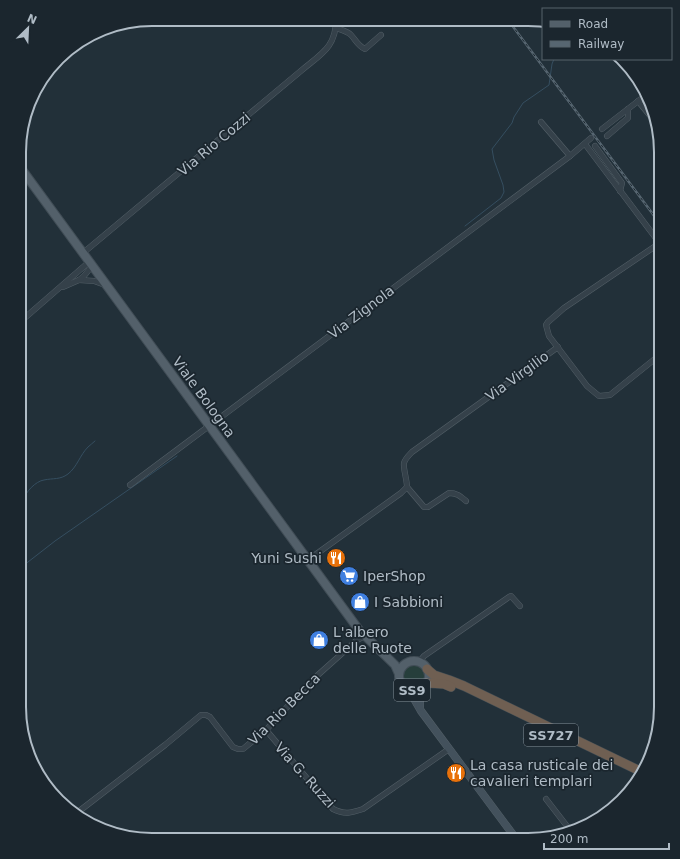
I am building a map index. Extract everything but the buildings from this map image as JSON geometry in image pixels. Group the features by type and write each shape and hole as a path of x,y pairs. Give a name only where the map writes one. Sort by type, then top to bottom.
{"highway":[{"name":"SS727","path":"427,669 434,675 464,686 637,770"},
{"name":"SS727","path":"425,686 444,684 455,688 634,775"}],"main road":[{"name":"Viale Bologna","path":"26,175 359,630 367,638"},
{"path":"367,638 392,657 400,661 410,662"},
{"path":"367,638 395,665 399,674"},
{"name":"SS9","path":"416,661 419,662 425,666 429,676 425,686 414,691 409,690 401,683 399,674 406,663 416,661"},
{"path":"421,711 420,698 425,686"},
{"path":"409,690 421,711 448,749 512,833"}],"street":[{"path":"336,28 350,34 364,49 381,35"},
{"name":"Via Rio Cozzi","path":"83,253 327,48 332,42 336,28"},
{"path":"602,129 641,98"},
{"path":"638,101 647,112"},
{"path":"606,136 628,118 628,109"},
{"path":"540,122 570,156"},
{"name":"Via Zignola","path":"130,485 592,138"},
{"path":"585,144 654,236"},
{"path":"595,146 622,183 620,191"},
{"name":"Via Virgilio","path":"407,487 403,465 412,452 558,347 549,336 546,325 548,322 564,308 654,248"},
{"path":"50,295 66,285 79,280 84,276 90,264"},
{"path":"26,317 50,295 90,264"},
{"path":"79,280 94,281 107,286"},
{"path":"558,347 587,386 599,396 610,395 654,360"},
{"path":"308,560 401,493 407,487 424,507 428,507 449,493 456,494 466,501"},
{"path":"419,662 424,656 509,596 511,596 520,606"},
{"name":"Via Rio Becca","path":"80,810 165,745 201,715 210,717 233,747 243,749 266,730 310,682 357,640 367,638"},
{"name":"Via G. Ruzzi","path":"266,730 333,809 341,813 352,813 362,809 448,749"},
{"path":"546,799 567,826"}],"green space":[{"path":"414,664 419,665 425,671 425,681 419,687 414,688 409,687 403,681 402,676 403,671 409,665"}],"waterway":[{"path":"465,226 501,198 504,192 503,185 494,160 492,149 512,123 523,103 549,85 554,60"},
{"path":"26,494 38,482 47,479 59,478 68,474 74,468 85,450 95,441"},
{"path":"26,564 55,541 177,456"},
{"path":"523,739 534,731"}],"railway":[{"path":"512,26 654,216"}],"place":[{"name":"Yuni Sushi","path":"336,558"},
{"name":"IperShop","path":"349,576"},
{"name":"I Sabbioni","path":"360,602"},
{"name":"L'albero delle Ruote","path":"319,640"},
{"name":"La casa rusticale dei cavalieri templari","path":"456,773"}]}
